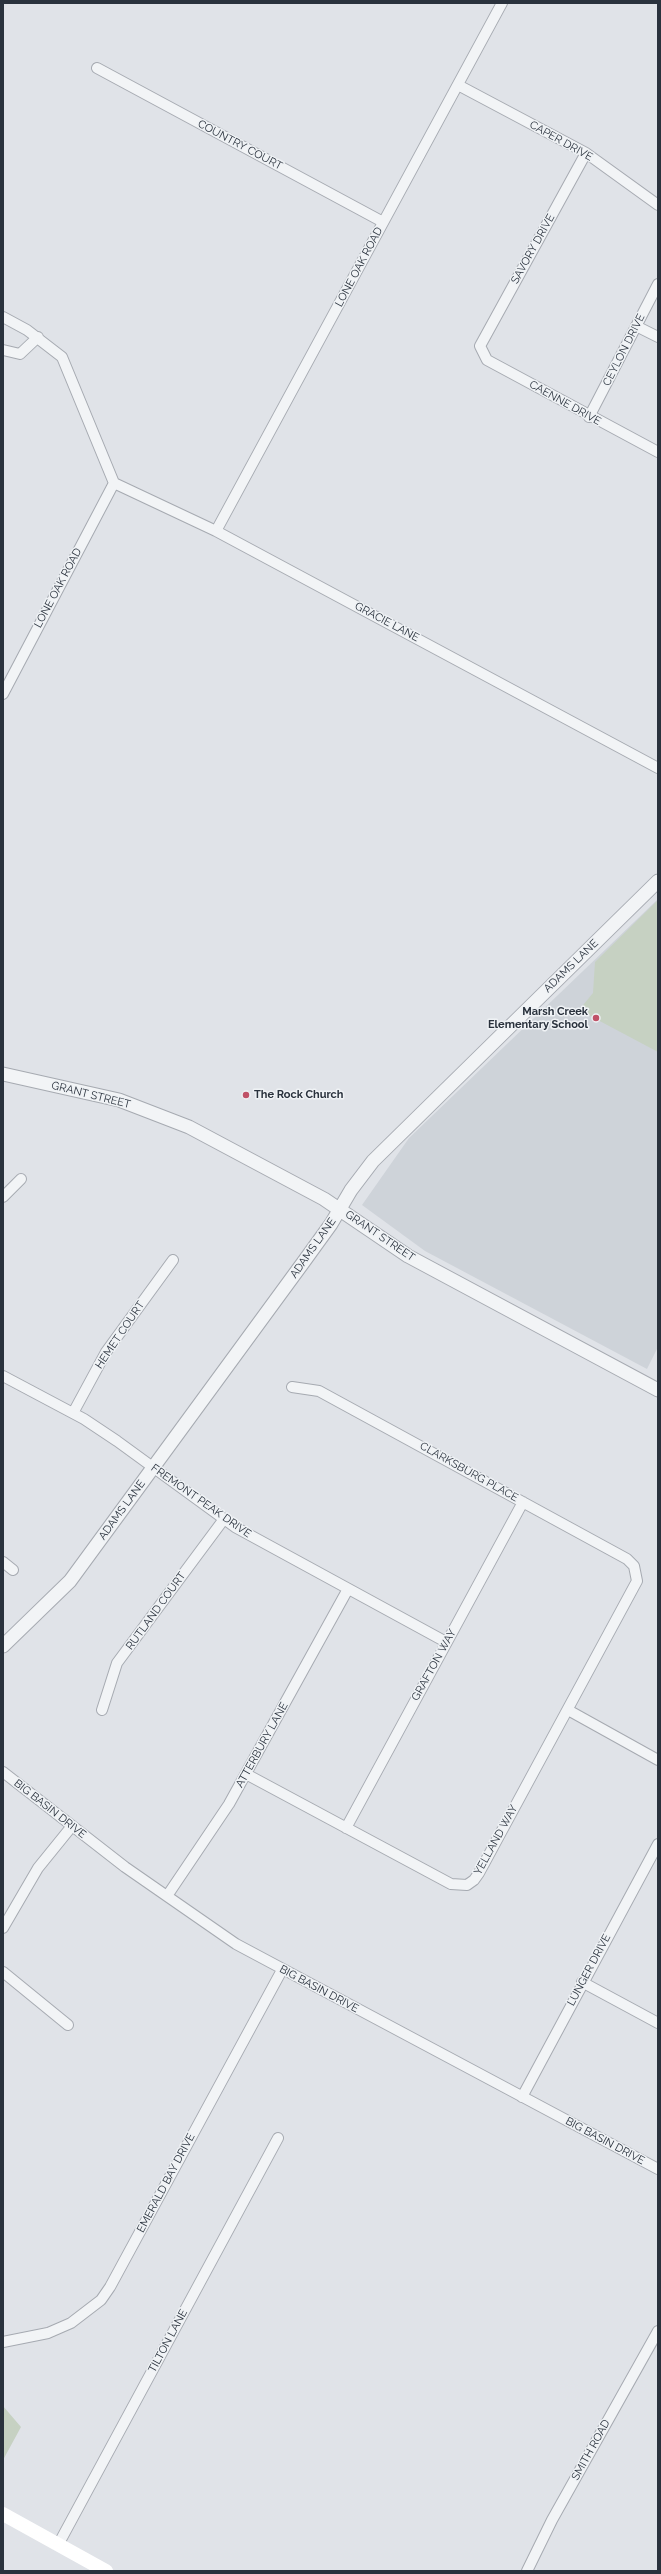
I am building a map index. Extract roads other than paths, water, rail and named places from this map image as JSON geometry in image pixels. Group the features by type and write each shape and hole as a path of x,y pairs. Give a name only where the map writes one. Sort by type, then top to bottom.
{"main road":[{"path":"3,2514 106,2571"}],"street":[{"name":"LONE OAK ROAD","path":"216,531 502,3"},
{"name":"COUNTRY COURT","path":"97,68 383,222"},
{"name":"CAPER DRIVE","path":"458,85 586,153 658,205"},
{"name":"SAVORY DRIVE","path":"480,346 586,153"},
{"name":"CEYLON DRIVE","path":"589,417 658,284"},
{"path":"3,317 38,337 62,356 114,483"},
{"path":"636,326 658,337"},
{"path":"3,350 20,354 38,337"},
{"name":"CAENNE DRIVE","path":"480,346 487,360 589,417 658,452"},
{"name":"LONE OAK ROAD","path":"3,694 114,483"},
{"name":"GRACIE LANE","path":"114,483 216,531 658,768"},
{"name":"ADAMS LANE","path":"3,1646 70,1580 340,1209 351,1190 386,1147 658,881"},
{"name":"GRANT STREET","path":"3,1074 118,1100 156,1113 189,1127 340,1209 408,1256 658,1390"},
{"path":"3,1197 22,1179"},
{"name":"HEMET COURT","path":"73,1413 106,1352 173,1260"},
{"name":"FREMONT PEAK DRIVE","path":"3,1376 73,1413 153,1467 224,1519 446,1642"},
{"name":"CLARKSBURG PLACE","path":"292,1387 319,1391 628,1559 636,1573"},
{"name":"GRAFTON WAY","path":"346,1828 523,1502"},
{"name":"RUTLAND COURT","path":"102,1710 118,1663 224,1519"},
{"path":"3,1562 13,1570"},
{"name":"YELLAND WAY","path":"246,1774 450,1884 467,1885 474,1880 479,1873 635,1587 636,1573"},
{"name":"ATTERBURY LANE","path":"167,1896 218,1823 348,1589"},
{"path":"568,1710 658,1760"},
{"name":"BIG BASIN DRIVE","path":"3,1772 72,1826 167,1896 236,1944 282,1970 658,2169"},
{"path":"3,1928 38,1868 72,1826"},
{"name":"LUNGER DRIVE","path":"522,2097 582,1982 658,1844"},
{"name":"EMERALD BAY DRIVE","path":"3,2342 48,2333 71,2323 101,2300 110,2287 282,1970"},
{"path":"3,1972 68,2025"},
{"path":"582,1982 658,2023"},
{"name":"TILTON LANE","path":"58,2545 278,2138"},
{"name":"SMITH ROAD","path":"527,2571 552,2520 658,2331"}],"place":[{"name":"Marsh Creek Elementary School","path":"596,1018"},
{"name":"The Rock Church","path":"246,1095"}]}
